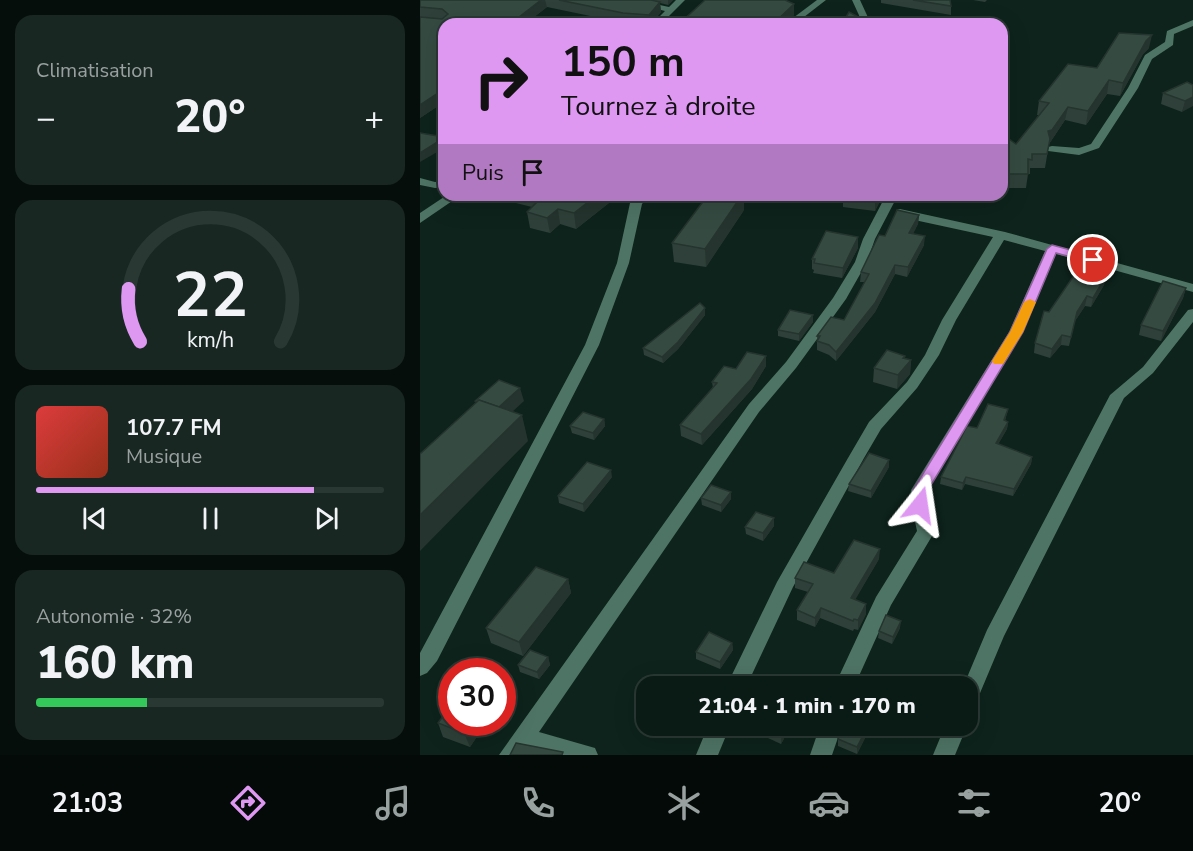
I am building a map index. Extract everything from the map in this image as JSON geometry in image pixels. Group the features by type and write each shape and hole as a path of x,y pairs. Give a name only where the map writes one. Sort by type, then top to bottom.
{"street":[{"path":"626,0 671,10"},
{"path":"662,18 681,0"},
{"path":"797,18 822,0"},
{"path":"856,0 864,18"},
{"path":"1052,149 1072,152 1090,150 1095,146 1133,88 1148,57 1170,43 1170,33 1193,23"},
{"path":"420,181 438,185"},
{"path":"420,219 446,201"},
{"path":"420,667 430,655 592,345 623,263 638,201"},
{"path":"510,755 747,417 791,365 839,299 889,203 1193,288"},
{"path":"741,676 760,632 816,522 875,426 886,411 904,396 932,355 949,320 1001,235"},
{"path":"849,676 883,602 926,531 919,498 920,490 1016,332 1052,249"},
{"path":"977,676 994,636 1118,395 1148,370 1193,314"},
{"path":"707,755 715,736"},
{"path":"821,755 828,736"},
{"path":"944,755 952,736"},
{"path":"523,737 587,755"}],"building":[{"path":"420,0 541,0 518,18 443,18 448,14 442,9 420,7"},
{"path":"559,0 651,0 660,2 649,15 623,13"},
{"path":"705,0 785,0 794,4 779,18 686,18"},
{"path":"913,0 950,0 951,6"},
{"path":"849,12 860,18 846,18"},
{"path":"420,17 438,19 438,93 420,105"},
{"path":"1119,33 1152,35 1146,41 1123,83 1109,80 1088,111 1068,107 1052,130 1048,131 1050,139 1047,154 1032,154 1032,160 1028,159 1028,174 1008,174 1008,138 1016,144 1049,103 1039,101 1068,64 1097,68"},
{"path":"1187,82 1193,85 1193,97 1185,101 1163,93"},
{"path":"420,133 438,136 438,142 420,153"},
{"path":"538,201 589,201 574,213 558,209 547,218 527,212"},
{"path":"704,201 738,201 705,249 672,243"},
{"path":"897,210 919,215 909,233 925,236 908,267 895,265 875,303 836,352 829,345 817,341 820,336 817,336 831,317 844,320 869,274 861,272 879,235 885,236"},
{"path":"826,231 858,237 843,268 814,263 815,259 812,259"},
{"path":"1081,269 1106,276 1093,298 1087,296 1077,312 1071,337 1062,335 1052,349 1035,343 1044,311 1049,312 1077,271"},
{"path":"1163,281 1186,288 1163,331 1141,325"},
{"path":"700,303 705,308 678,342 662,357 643,348"},
{"path":"790,310 813,315 799,334 778,330"},
{"path":"887,350 911,360 898,375 874,368"},
{"path":"747,352 766,356 751,379 701,434 680,425 717,383 712,382 724,366 736,369"},
{"path":"499,380 520,388 499,407 479,400 475,401"},
{"path":"479,400 522,415 420,515 420,454"},
{"path":"988,404 1008,409 1004,420 1008,422 996,443 1032,457 1014,489 966,477 963,483 941,477 967,426 977,428"},
{"path":"583,412 604,419 593,433 570,426"},
{"path":"869,453 889,460 871,491 849,484"},
{"path":"587,462 611,470 583,504 558,496"},
{"path":"711,485 731,492 721,505 701,498"},
{"path":"756,512 774,518 763,533 745,527"},
{"path":"854,540 880,549 851,598 866,604 858,620 853,621 821,608 815,618 797,610 813,584 795,578 804,562 834,573"},
{"path":"536,567 568,579 519,642 486,628"},
{"path":"886,615 901,621 893,637 879,631"},
{"path":"709,632 732,643 720,662 696,652"},
{"path":"530,650 548,657 537,672 518,665"},
{"path":"839,736 863,736 857,747 838,739"},
{"path":"516,743 563,752 562,755 510,755"}],"slow traffic":[{"path":"998,361 1016,332 1030,302"}],"route":[{"path":"920,505 920,490 1016,332 1052,249 1093,260"}]}
